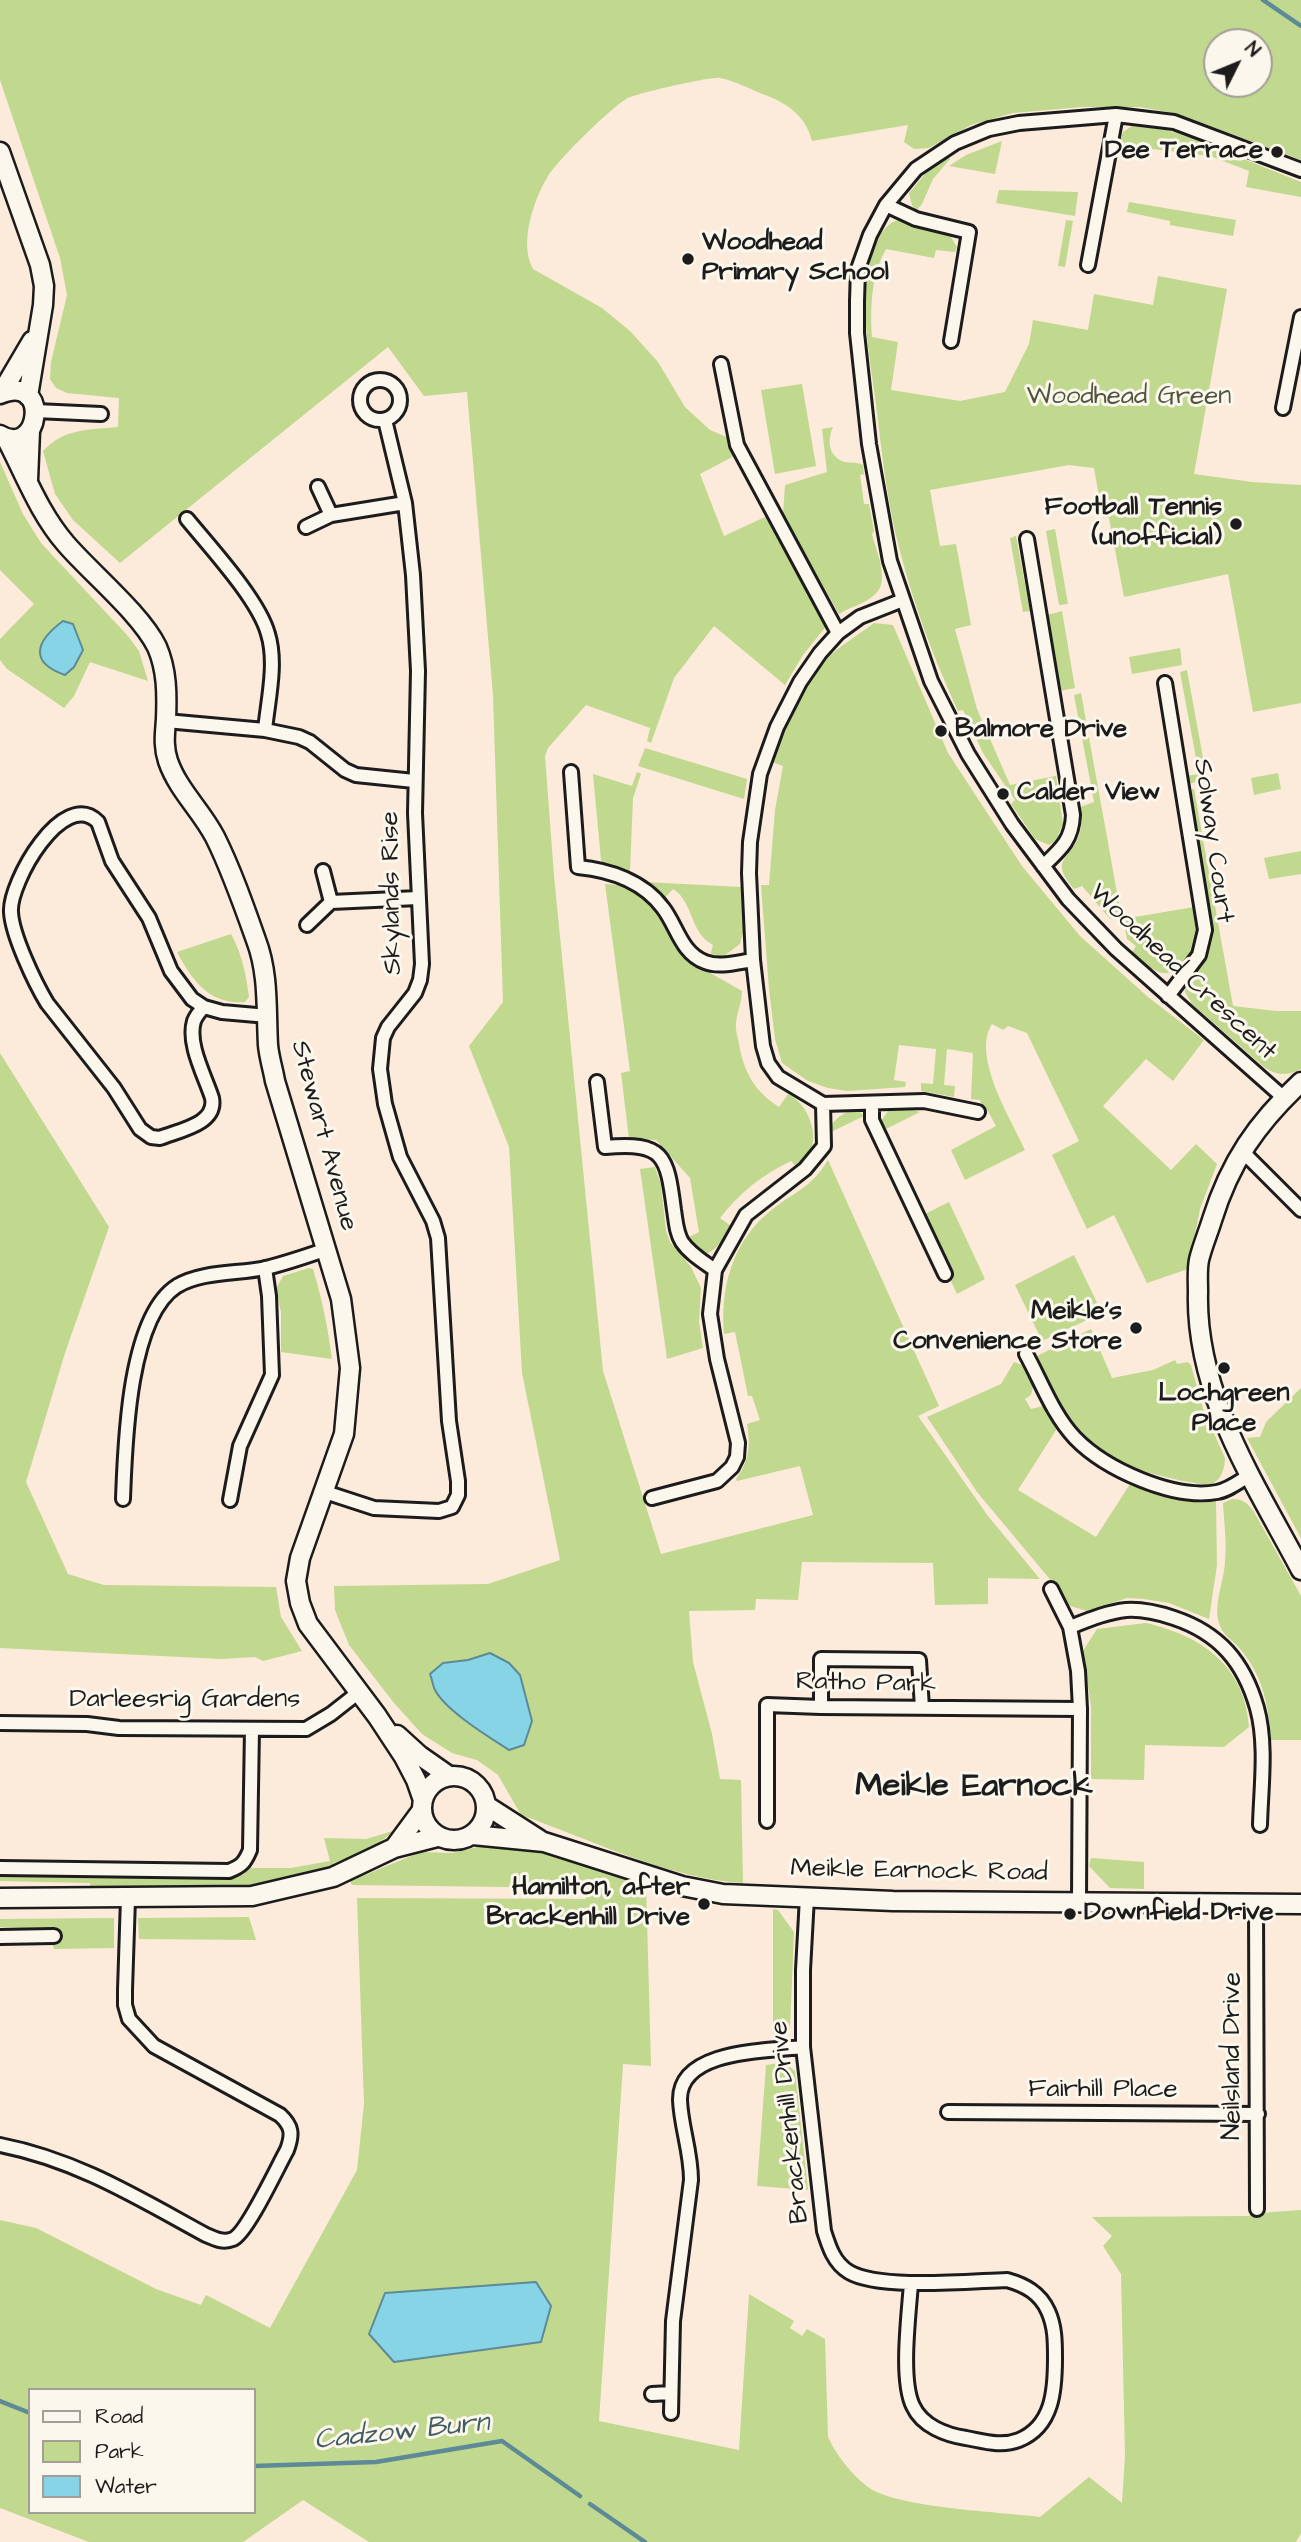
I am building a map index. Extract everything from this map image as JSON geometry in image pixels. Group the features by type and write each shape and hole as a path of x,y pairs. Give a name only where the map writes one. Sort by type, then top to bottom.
{"street":[{"name":"Woodhead Crescent","path":"1284,1098 1116,949 1068,898 1012,824 968,754 931,681 890,561 869,444 857,332 858,269 870,234 886,205 916,169 954,143 989,129 1032,121 1116,115 1174,122 1301,170"},
{"path":"1088,265 1116,115"},
{"path":"0,152 40,265 44,286 37,332 32,404"},
{"path":"886,205 916,219 969,233 951,341"},
{"path":"1283,408 1301,317"},
{"path":"1,393 37,332"},
{"path":"721,364 737,445 838,633"},
{"path":"1,393 20,392 32,404 101,414"},
{"name":"Stewart Avenue","path":"28,480 30,430 36,419 32,404"},
{"name":"Skylands Rise","path":"325,1492 374,1508 439,1511 452,1507 457,1495 457,1468 449,1421 437,1230 400,1157 385,1104 380,1069 383,1038 388,1027 415,993 422,964 414,781 418,671 413,575 405,503 385,420"},
{"path":"3,437 19,438 30,430"},
{"name":"Stewart Avenue","path":"3,437 28,480 38,504 58,535 142,625 156,645 166,678 163,742 174,776 215,839 257,942 264,970 268,1047 275,1081 341,1299 350,1368 344,1434 300,1558 296,1581 300,1603 308,1624 377,1716 404,1757 416,1780 422,1805"},
{"path":"318,487 331,514"},
{"path":"306,527 331,514 405,503"},
{"path":"187,519 230,572 262,618 269,634 271,668 265,730"},
{"path":"1027,539 1073,815 1072,831 1061,849 1043,866"},
{"path":"903,600 860,617 838,633 800,682 777,727 760,774 750,844 753,960 763,1046 768,1063 778,1077 823,1104 924,1101 978,1112"},
{"name":"Solway Court","path":"1165,683 1205,930 1199,955 1168,996"},
{"path":"166,721 265,730 299,737 356,775 414,781"},
{"path":"571,772 578,867 600,869 618,875 646,891 663,908 689,952 703,961 715,965 753,960"},
{"path":"204,1007 195,1019 193,1031 194,1043 212,1098 211,1112 201,1122 160,1138 151,1137 140,1129 114,1088 47,1003 12,923 11,911 16,885 39,842 47,833 82,815 94,818 98,822 112,861 149,918 171,971 192,999 204,1007 222,1012 268,1016"},
{"path":"323,871 331,902"},
{"path":"307,925 331,902 418,898"},
{"path":"597,1082 605,1147 649,1147 661,1158 667,1168 677,1230 688,1248 715,1270"},
{"path":"1301,1082 1284,1098 1241,1150 1217,1203 1199,1262 1197,1309 1201,1342 1213,1392 1250,1475 1301,1570"},
{"path":"652,1498 717,1481 726,1474 737,1457 735,1426 710,1314 715,1270 746,1215 805,1169 824,1146 823,1104"},
{"path":"872,1104 872,1121 945,1275"},
{"path":"1241,1150 1301,1210"},
{"path":"123,1499 127,1418 138,1360 150,1321 161,1301 177,1286 196,1279 265,1268 327,1249"},
{"path":"230,1500 240,1446 272,1375 269,1296 265,1268"},
{"path":"1026,1354 1060,1418 1094,1455 1111,1466 1144,1482 1198,1493 1219,1492 1250,1475"},
{"path":"1051,1589 1070,1627 1078,1671 1079,1901"},
{"path":"1070,1627 1103,1615 1126,1610 1145,1610 1183,1621 1208,1633 1225,1648 1245,1676 1257,1709 1261,1743 1260,1825"},
{"path":"821,1707 821,1659 919,1660 922,1708"},
{"name":"Darleesrig Gardens","path":"0,1723 306,1729 359,1692"},
{"name":"Ratho Park","path":"767,1821 767,1704 821,1707 1080,1709"},
{"name":"Stewart Avenue","path":"377,1716 419,1755 449,1776"},
{"path":"0,1868 229,1871 237,1868 242,1865 250,1850 252,1729"},
{"path":"394,1848 422,1805 427,1790 436,1781 449,1776 467,1778 481,1789 487,1806 481,1827 473,1835 449,1841 429,1829 422,1805"},
{"name":"Meikle Earnock Road","path":"487,1806 544,1842"},
{"name":"Meikle Earnock Road","path":"473,1835 544,1842 682,1886 723,1894 893,1901 1301,1904"},
{"path":"0,1898 252,1896 333,1877 394,1848 438,1836"},
{"name":"Brackenhill Drive","path":"807,1897 803,2047 828,2246 836,2260 855,2274 911,2283 1007,2280 1022,2284 1036,2294 1048,2309 1053,2323 1055,2394 1044,2419 1034,2431 1007,2444 948,2435 928,2424 913,2406 906,2362 911,2283"},
{"path":"0,2145 29,2151 87,2171 221,2241 234,2239 244,2228 287,2150 291,2129 279,2115 154,2046 129,2019 125,1997 128,1898"},
{"name":"Neilsland Drive","path":"1256,1903 1257,2209"},
{"path":"0,1937 54,1936"},
{"path":"671,2413 673,2321 691,2180 691,2158 680,2103 681,2091 695,2071 720,2057 803,2047"},
{"name":"Fairhill Place","path":"948,2112 1258,2115"},
{"path":"652,2394 671,2393"}],"green space":[{"path":"0,0 1301,0 1301,160 1178,114 1140,107 1082,107 1013,113 971,125 929,148 914,149 904,142 908,125 812,141 805,124 788,106 737,83 714,78 643,93 619,104 552,170 533,210 527,247 533,269 602,308 630,331 658,362 685,407 710,430 731,439 736,455 700,474 724,536 765,517 778,534 828,624 803,655 785,685 714,626 674,678 651,743 647,741 650,728 586,705 548,748 545,756 554,876 603,1371 661,1554 813,1515 800,1466 737,1481 736,1479 748,1453 747,1424 760,1420 752,1396 748,1396 735,1332 724,1334 723,1317 731,1268 745,1238 768,1213 814,1178 828,1160 939,1406 918,1416 988,1516 1040,1579 988,1578 988,1604 935,1605 933,1563 802,1562 798,1600 756,1599 755,1610 689,1611 693,1662 712,1734 720,1779 741,1780 743,1883 714,1880 657,1866 521,1815 498,1775 477,1760 452,1753 422,1734 349,1645 335,1610 334,1586 488,1584 560,1560 522,1373 509,1147 469,1046 503,1002 493,695 467,392 424,396 388,347 120,563 73,520 55,494 43,451 51,443 68,434 118,427 119,398 67,393 56,388 50,379 51,362 67,295 60,258 0,80"},
{"path":"1132,126 1167,130 1301,182 1301,197 1246,187 1249,171 1210,156 1119,145 1123,132"},
{"path":"1002,141 995,174 949,166 966,155"},
{"path":"949,157 933,179 916,211 909,193 926,173"},
{"path":"999,190 1078,192 1075,216 996,203"},
{"path":"1129,202 1236,220 1233,236 1170,225 1170,221 1127,212"},
{"name":"Woodhead Green","path":"899,220 949,234 957,247 955,252 936,250 934,258 886,249 881,259 873,292 872,337 898,342 891,390 960,401 1005,392 1029,344 1033,320 1088,330 1094,294 1153,305 1158,276 1227,289 1194,474 1301,485 1301,703 1253,712 1228,574 1124,597 1109,518 1103,518 1094,468 1069,465 930,490 940,546 956,544 971,625 955,629 977,709 1010,785 1056,776 1063,824 1058,835 1060,839 1049,845 1035,839 1011,804 1015,800 983,753 963,710 958,711 918,612 895,533 885,478 865,302 868,269 879,238 891,223"},
{"path":"1066,220 1073,221 1065,267 1058,266"},
{"path":"802,384 816,466 775,474 761,390"},
{"path":"833,427 830,448 835,456 845,462 863,465 864,474 860,475 864,504 869,504 874,531 872,534 882,575 879,590 873,596 839,614 783,515 785,485 827,472 822,429"},
{"path":"0,462 23,514 41,543 128,636 139,651 148,681 90,662 74,696 64,708 7,669 0,660 0,639 34,604 0,570"},
{"path":"1055,529 1068,604 1059,605 1046,531"},
{"path":"1016,536 1030,611 1023,612 1010,538"},
{"path":"1062,611 1075,688 1059,691 1047,615"},
{"path":"874,623 893,625 948,753 1022,866 1080,936 1148,997 1204,1040 1173,1081 1146,1059 1103,1106 1171,1170 1196,1144 1217,1164 1200,1209 1188,1269 1147,1283 1114,1215 1087,1229 1052,1155 1079,1141 1027,1033 1008,1026 1003,1030 992,1024 987,1037 986,1053 995,1087 1025,1150 965,1180 951,1150 996,1126 988,1111 984,1113 980,1100 971,1099 973,1053 947,1049 944,1085 955,1086 954,1097 921,1091 921,1083 933,1084 936,1049 899,1045 894,1080 906,1082 905,1087 847,1091 828,1088 808,1081 782,1063 775,1039 769,989 761,885 769,885 775,810 783,766 772,762 793,711 822,664"},
{"path":"1180,648 1182,665 1132,674 1129,657"},
{"path":"1187,670 1207,780 1187,784 1186,776 1199,774 1180,672"},
{"path":"1081,693 1121,915 1110,919 1082,886 1074,889 1062,866 1080,831 1080,807 1094,802 1074,695"},
{"path":"645,748 747,779 744,799 638,766"},
{"path":"637,772 641,774 633,798 630,871 618,867 617,870 604,865 601,860 593,774 632,786"},
{"path":"1278,773 1281,789 1254,795 1251,778"},
{"path":"1194,789 1233,1006 1301,1011 1301,1069 1296,1071 1278,1073 1264,1067 1192,1004 1185,992 1187,981 1206,957 1212,931 1189,790"},
{"path":"1301,851 1301,874 1269,879 1264,858"},
{"path":"645,882 741,887 743,933 740,944 724,956 710,956 713,945 700,933 680,895 673,889 664,899"},
{"path":"605,884 622,885 645,898 662,917 676,948 684,958 742,991 736,1028 747,1072 770,1101 779,1107 788,1094 801,1105 810,1120 813,1138 806,1159 798,1169 791,1161 781,1166 743,1192 720,1218 731,1226 717,1247 706,1253 700,1252 687,1238 699,1232 690,1178 656,1140 629,1139 621,1073 630,1071"},
{"path":"1194,907 1196,940 1188,959 1178,969 1159,972 1132,952 1136,946 1127,939 1123,919"},
{"path":"231,934 245,972 249,997 245,1002 221,999 203,989 177,952"},
{"path":"0,1053 109,1227 65,1353 26,1482 68,1574 104,1585 276,1587 281,1617 302,1651 263,1661 255,1657 221,1659 0,1648"},
{"path":"911,1109 920,1112 882,1131 881,1121 888,1111"},
{"path":"858,1110 864,1116 833,1131 831,1126 839,1117"},
{"path":"655,1167 661,1185 666,1231 670,1242 691,1267 701,1288 699,1322 703,1348 667,1359 640,1169"},
{"path":"949,1202 985,1279 957,1294 921,1216"},
{"path":"1074,1255 1102,1313 1042,1341 1015,1285"},
{"path":"313,1269 319,1291 332,1359 281,1352 281,1312 276,1289 283,1276"},
{"path":"1091,1329 1112,1378 1153,1370 1175,1360 1177,1364 1188,1362 1191,1365 1203,1409 1225,1458 1220,1478 1214,1483 1192,1483 1121,1464 1097,1449 1068,1416 1033,1358"},
{"path":"1014,1362 1022,1365 1033,1386 1031,1395 1025,1399 1031,1409 1043,1406 1058,1427 1018,1490 1096,1537 1130,1484 1183,1499 1216,1501 1217,1565 1209,1619 1169,1603 1144,1599 1127,1598 1087,1611 1067,1605 1058,1589 977,1492 927,1417 1001,1384"},
{"path":"1301,1388 1301,1538 1247,1438 1260,1437 1266,1422"},
{"path":"1232,1499 1242,1501 1252,1509 1301,1596 1301,1740 1271,1740 1269,1716 1260,1681 1249,1660 1226,1635 1218,1619 1226,1555 1223,1503"},
{"path":"1146,1623 1185,1636 1217,1657 1239,1687 1246,1706 1249,1727 1224,1747 1145,1745 1144,1780 1091,1779 1091,1706 1083,1651 1097,1629"},
{"path":"393,1831 373,1846 334,1863 334,1868 229,1889 90,1888 90,1883 0,1881 0,1874 243,1875 249,1868 291,1868 330,1861 324,1838 366,1839"},
{"path":"523,1845 646,1882 651,2066 623,2064 599,2421 739,2450 749,2294 794,2321 790,2328 802,2336 807,2329 825,2339 828,2437 845,2464 868,2487 901,2500 1040,2517 1089,2477 1122,2503 1125,2456 1121,2274 1103,2246 1112,2236 1092,2217 1248,2216 1301,2210 1301,2533 1296,2542 369,2542 303,2500 243,2542 89,2542 0,2508 0,2220 36,2228 156,2289 201,2305 206,2295 270,2328 357,2170 364,2104 357,1898 586,1899 583,1888 352,1885 350,1881 421,1852 453,1853 481,1846"},
{"path":"1091,1858 1144,1862 1144,1889 1110,1888 1089,1866"},
{"path":"773,1909 778,1910 794,1932 790,2029 783,2038 773,2039"},
{"path":"249,1917 256,1940 139,1939 138,1918"},
{"path":"114,1918 114,1948 54,1949 52,1941 60,1940 61,1930 0,1927 0,1919"},
{"path":"786,2064 795,2071 808,2190 757,2186 766,2065"}],"water":[{"path":"63,621 73,624 83,650 74,667 65,675 45,664 40,651 47,636"},
{"path":"490,1653 509,1663 520,1675 532,1721 524,1745 509,1750 448,1706 435,1690 430,1674 443,1663 468,1660"},
{"path":"536,2282 551,2306 541,2342 394,2362 369,2334 385,2293"}],"waterway":[{"path":"1263,0 1301,26"},
{"name":"Cadzow Burn","path":"0,2401 28,2412"},
{"name":"Cadzow Burn","path":"256,2466 376,2462 502,2441 580,2496"},
{"name":"Cadzow Burn","path":"590,2504 645,2542"}],"place":[{"name":"Dee Terrace","path":"1277,152"},
{"name":"Woodhead Primary School","path":"688,259"},
{"name":"Football Tennis (unofficial)","path":"1236,524"},
{"name":"Balmore Drive","path":"941,731"},
{"name":"Calder View","path":"1003,794"},
{"name":"Meikle's Convenience Store","path":"1136,1328"},
{"name":"Lochgreen Place","path":"1224,1368"},
{"name":"Hamilton, after Brackenhill Drive","path":"704,1904"},
{"name":"Downfield Drive","path":"1070,1914"}],"district":[{"name":"Meikle Earnock","path":"974,1788"}]}
